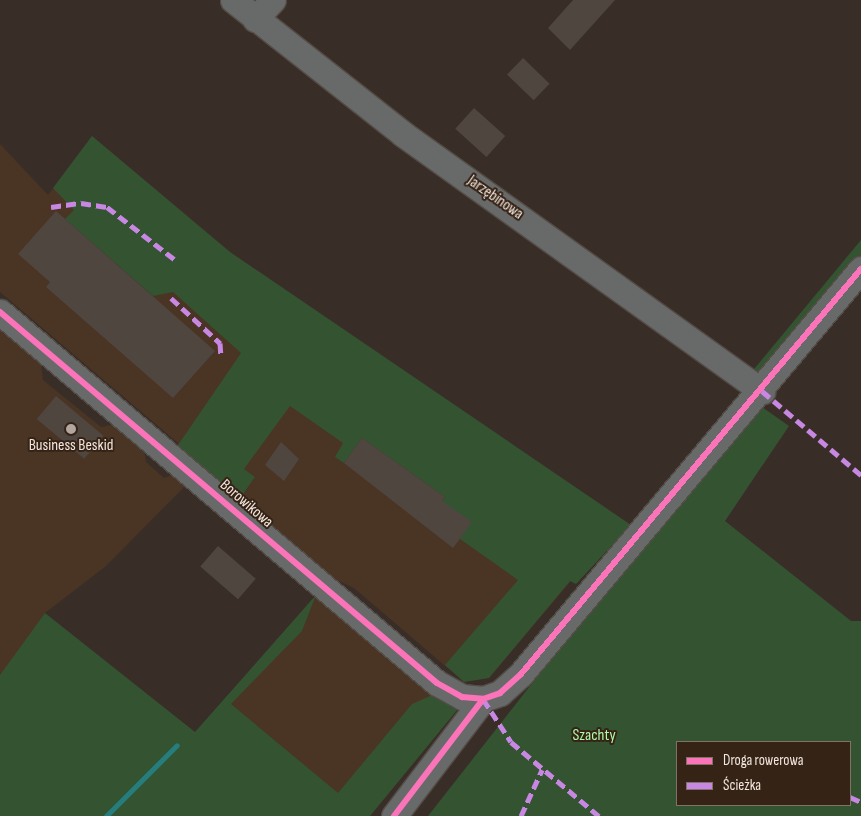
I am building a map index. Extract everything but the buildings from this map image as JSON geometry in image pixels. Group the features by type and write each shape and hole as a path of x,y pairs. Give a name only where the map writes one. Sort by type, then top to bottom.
{"street":[{"name":"Jarzębinowa","path":"233,0 403,134 762,390"},
{"path":"255,19 273,0"},
{"path":"394,816 483,699 500,694 522,674 762,390 861,269"},
{"name":"Borowikowa","path":"0,312 162,463 437,683 462,697 483,699"}],"shaded area":[{"path":"92,136 230,252 330,323 571,581 489,678 464,682 354,588 339,581 333,585 176,448 178,443 0,292 0,144 48,195"},
{"path":"0,319 40,353 43,380 101,427 119,423 143,445 146,462 164,478 174,474 188,483 106,566 45,613 13,679 0,696"},
{"path":"316,595 458,709 370,816 195,733"}],"green space":[{"path":"92,136 230,252 631,525 576,584 570,581 489,678 464,682 445,665 518,580 460,539 442,501 445,497 362,438 344,463 335,457 343,443 290,406 244,469 255,477 243,494 267,515 264,521 176,448 241,353 173,292 153,296 65,219 74,210 53,188"},
{"path":"861,240 861,255 762,381 750,374"},
{"name":"Szachty","path":"762,407 789,426 725,521 851,621 861,621 861,816 428,816 563,644"},
{"path":"316,595 302,631 231,704 338,793 412,704 437,693 458,709 370,816 0,816 0,675 45,613 195,732"}],"waterway":[{"path":"106,816 177,745"}],"marked path":[{"path":"51,207 81,203 107,207 174,259"},
{"path":"171,298 220,343 221,357"},
{"path":"762,391 861,475"},
{"path":"483,699 511,742 599,816"},
{"path":"521,816 542,770"},
{"path":"851,797 861,802"}],"cycle path":[{"path":"0,312 437,683 462,697 483,699 500,693 521,674 861,269"},
{"path":"394,816 483,699"}],"place":[{"name":"Business Beskid","path":"71,429"}]}
